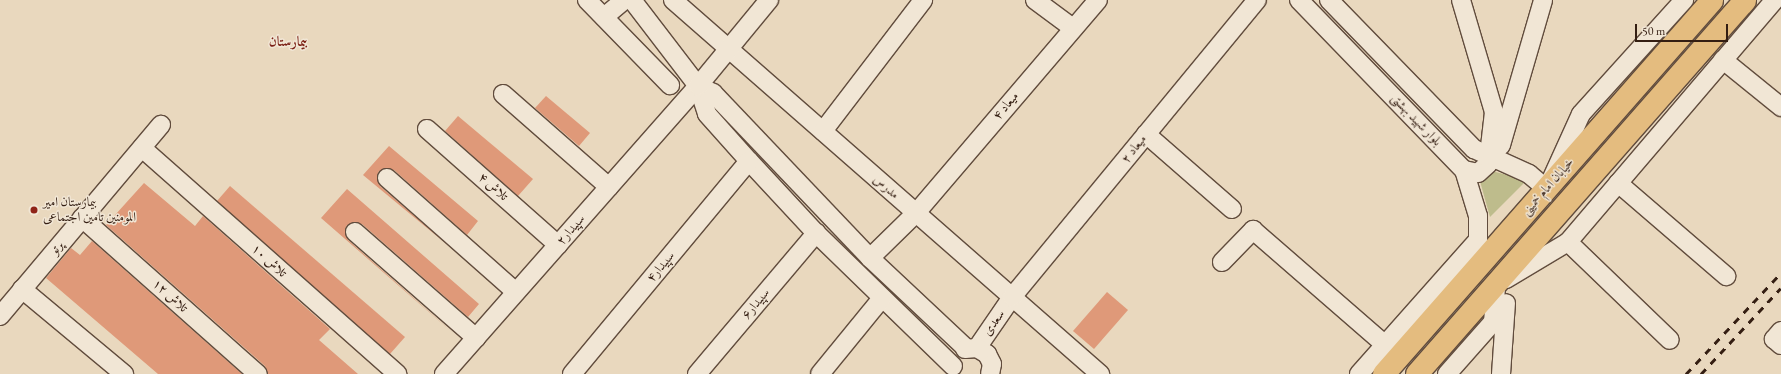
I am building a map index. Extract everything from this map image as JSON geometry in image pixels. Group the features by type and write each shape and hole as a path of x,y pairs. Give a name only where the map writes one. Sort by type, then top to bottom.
{"main road":[{"name":"خیابان امام خمینی","path":"1384,374 1392,351 1478,266 1712,0"},
{"name":"خیابان امام خمینی","path":"1418,374 1745,0"},
{"path":"1547,189 1565,205"},
{"path":"1478,266 1496,284"}],"street":[{"path":"587,0 670,85"},
{"path":"604,18 624,0"},
{"path":"632,0 698,86 708,114 816,233 882,298 953,372"},
{"name":"مدرس","path":"673,0 1100,374"},
{"name":"سپیدار۲","path":"444,374 730,50 769,0"},
{"path":"823,131 923,0"},
{"path":"1035,0 1073,28"},
{"name":"میعاد ۴","path":"870,258 916,213 1098,0"},
{"name":"میعاد ۲","path":"1012,297 1257,0"},
{"name":"بلوار شهید بهشتی","path":"1299,0 1464,170 1478,216 1478,266"},
{"name":"بلوار شهید بهشتی","path":"1330,0 1474,149 1529,174 1547,189"},
{"path":"1461,0 1494,112 1490,157"},
{"path":"1464,170 1478,173 1484,169 1490,157 1502,145 1543,0"},
{"path":"1547,189 1581,114 1684,0"},
{"path":"1496,284 1568,242 1774,0"},
{"path":"1723,60 1781,107"},
{"path":"698,86 713,93 870,258 972,348 987,354 992,364 990,374"},
{"path":"503,94 609,187"},
{"name":"پرتو","path":"0,316 161,125"},
{"name":"تلاش ۴","path":"427,129 558,245"},
{"path":"1146,134 1232,209"},
{"name":"تلاش ۱۰","path":"142,148 397,374"},
{"name":"سپیدار۴","path":"572,374 750,161"},
{"path":"387,178 516,292"},
{"path":"1618,183 1726,276"},
{"name":"تلاش ۱۲","path":"82,218 258,374"},
{"path":"1222,262 1253,230 1392,351"},
{"path":"355,232 476,338"},
{"name":"سپیدار۶","path":"697,374 816,233"},
{"path":"1359,374 1392,351 1478,240"},
{"path":"1568,242 1670,340"},
{"path":"1447,374 1493,322 1496,284"},
{"path":"1496,284 1507,298 1501,374"},
{"path":"22,289 124,374"},
{"name":"سعدی","path":"953,372 958,353 972,348 1012,297"},
{"path":"820,374 882,298"},
{"path":"1781,332 1774,339 1781,345"}],"shaded area":[{"path":"1476,167 1527,180 1490,217"}],"building":[{"path":"546,96 590,133 579,146 535,108"},
{"path":"458,116 533,179 518,196 445,131"},
{"path":"389,146 478,221 467,235 394,170 379,171 377,176 380,186 450,247 363,175"},
{"path":"144,183 195,226 203,216 330,329 319,340 358,374 268,374 265,366 106,225"},
{"path":"230,186 405,337 390,354 217,201"},
{"path":"347,189 479,304 468,317 362,224 347,225 345,230 348,240 453,333 321,218"},
{"path":"92,241 242,374 158,374 46,278 71,248 80,255"},
{"path":"1107,292 1128,310 1094,349 1073,331"}],"railway":[{"path":"1686,374 1781,273"},
{"path":"1701,374 1781,288"}],"place":[{"name":"بیمارستان امیر المومنین تامین اجتماعی","path":"34,210"}],"district":[{"name":"بیمارستان","path":"288,41"}]}
